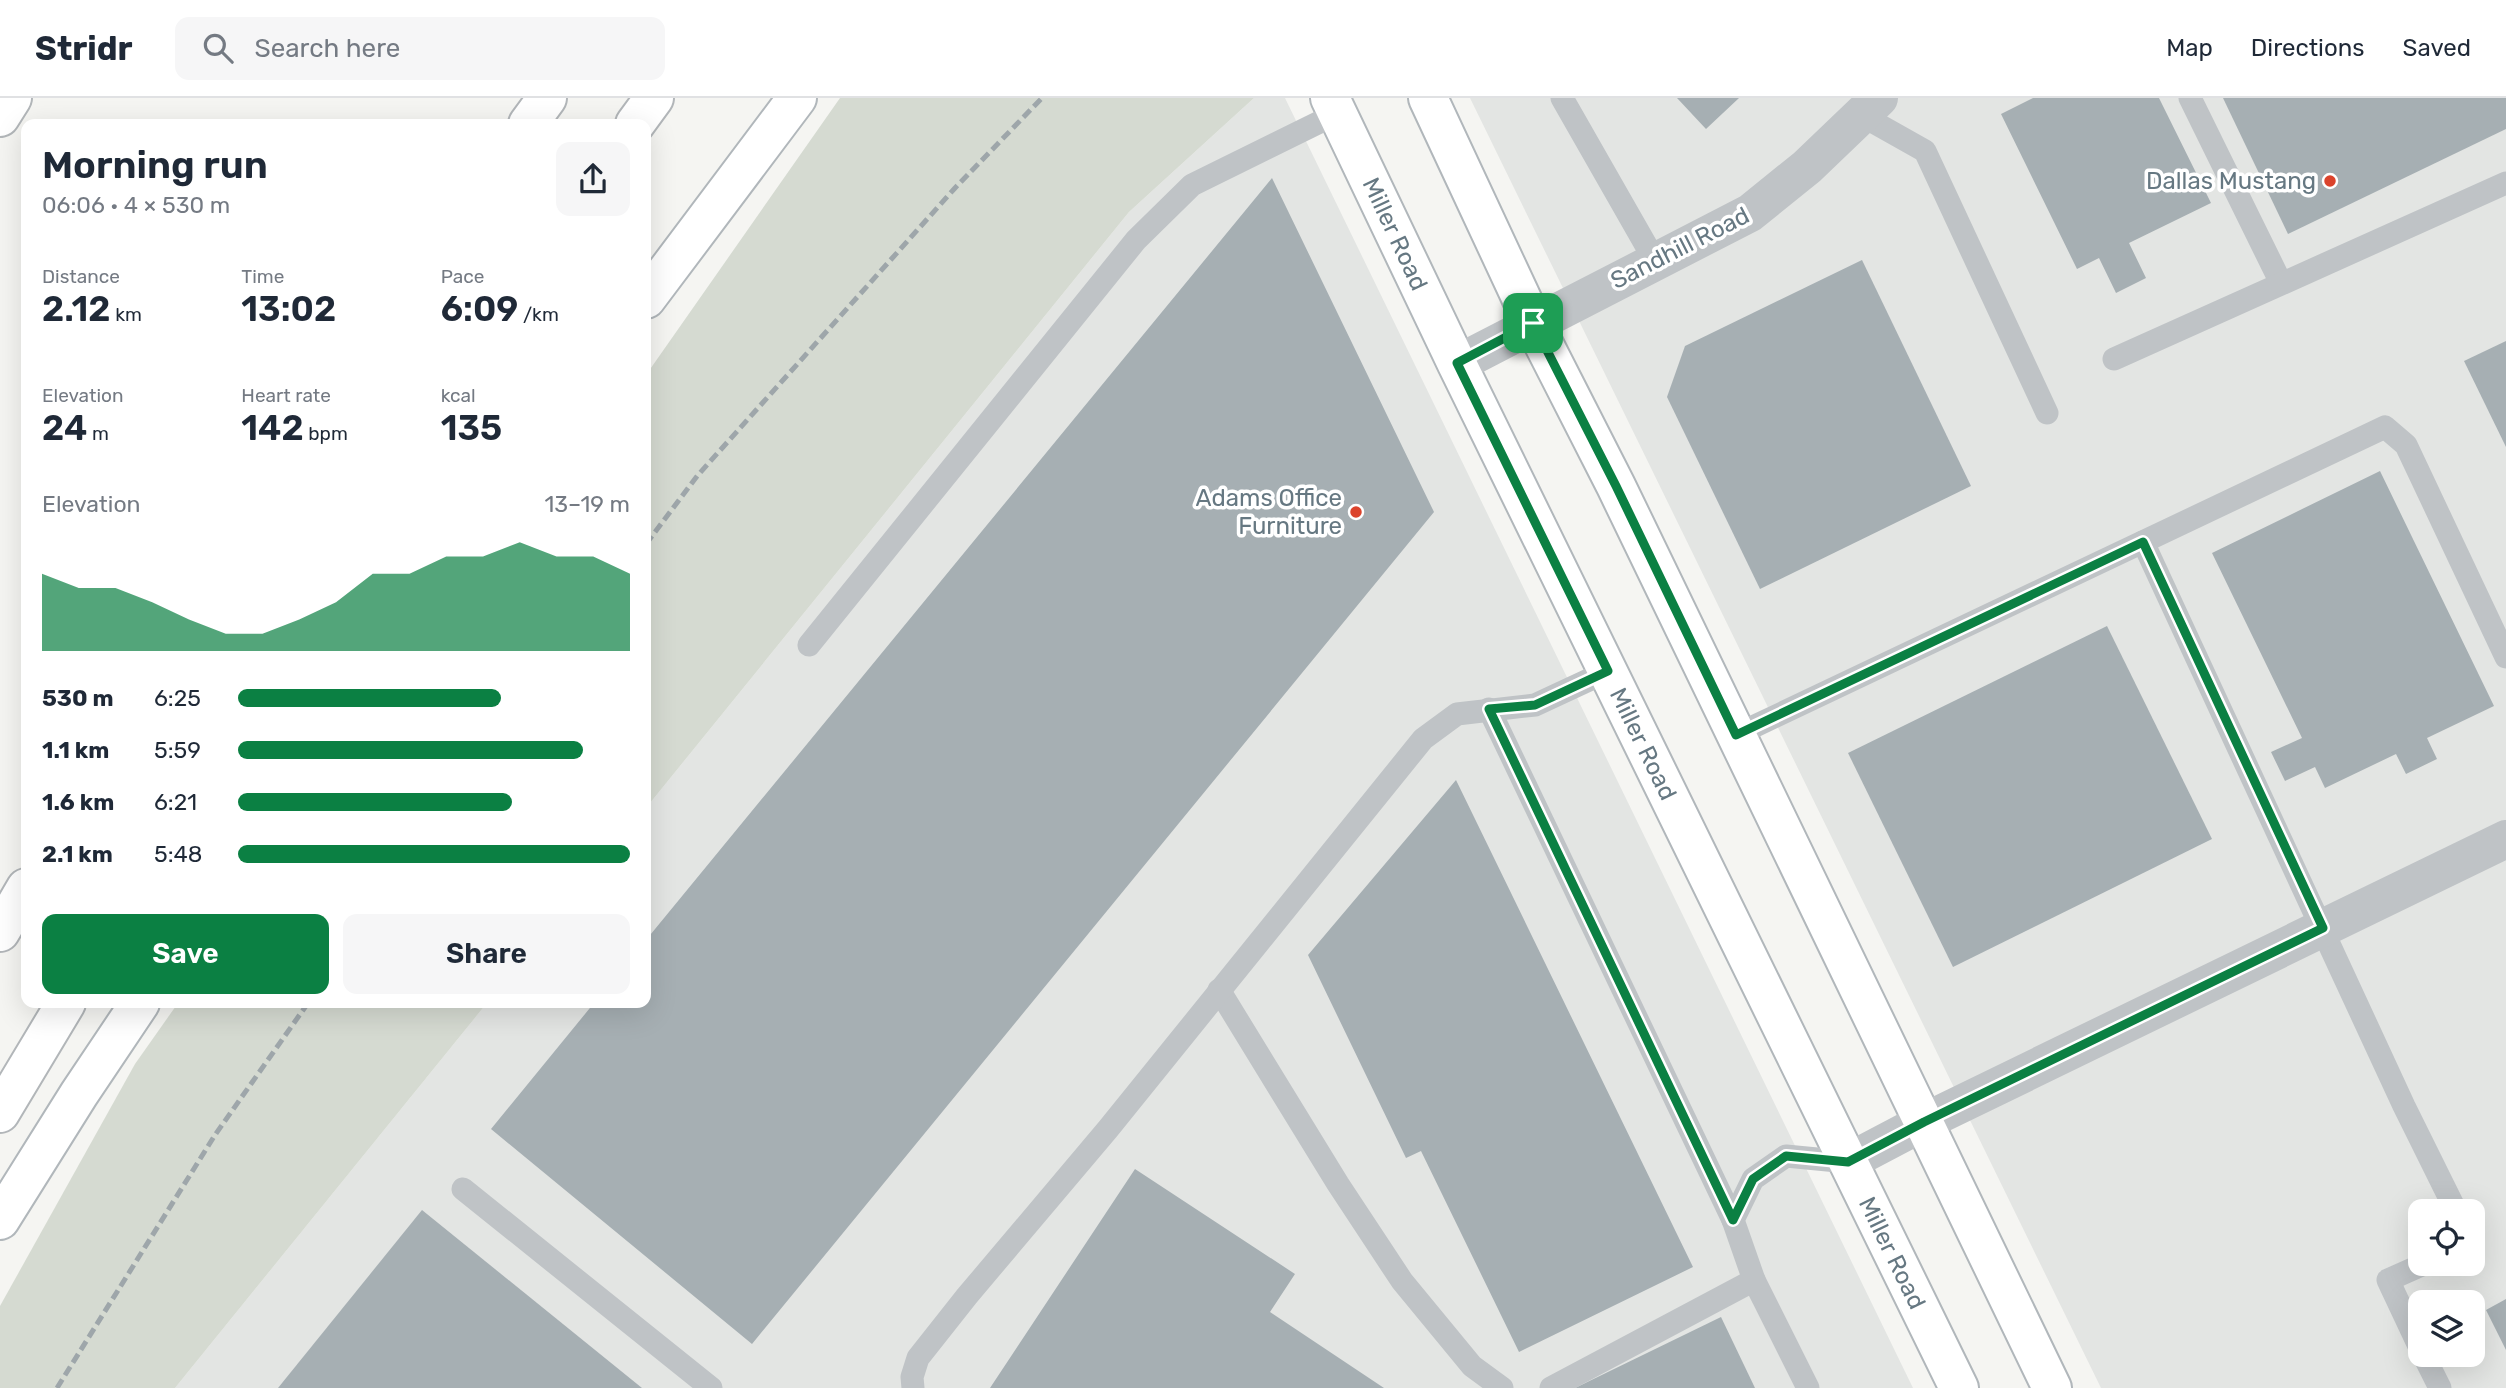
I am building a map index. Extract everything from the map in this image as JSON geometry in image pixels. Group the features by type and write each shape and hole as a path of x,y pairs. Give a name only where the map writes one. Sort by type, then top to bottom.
{"main road":[{"path":"0,117 12,98"},
{"path":"532,119 547,98"},
{"path":"639,119 654,98"},
{"path":"651,292 797,98"},
{"path":"1428,98 1533,323 1616,486 2052,1388"},
{"name":"Miller Road","path":"1334,105 1457,363 1959,1388"},
{"path":"0,932 21,896"},
{"path":"0,1113 63,1008"},
{"path":"0,1220 137,1008"}],"street":[{"name":"Sandhill Road","path":"1457,363 1750,213 1807,167 1870,107"},
{"path":"1848,1162 1924,1122 2506,839"}],"lane":[{"path":"1562,98 1656,261"},
{"path":"2190,98 2281,283"},
{"path":"809,645 1136,240 1192,185 1334,105"},
{"path":"1870,107 1925,150 2047,413"},
{"path":"2114,359 2506,183"},
{"path":"1736,735 2385,427 2406,445 2506,657"},
{"path":"2143,542 2404,1106 2450,1199"},
{"path":"913,1388 912,1377 918,1358 1108,1129 1423,739 1457,714 1535,705 1608,671"},
{"path":"1489,709 1733,1220 1754,1280 1808,1388"},
{"path":"1219,990 1338,1184 1402,1281 1472,1366 1502,1388"},
{"path":"1733,1220 1753,1179 1786,1156 1848,1162"},
{"path":"463,1189 711,1388"},
{"path":"2408,1271 2388,1280 2408,1322"},
{"path":"1551,1388 1754,1280"},
{"path":"2430,1367 2440,1388"}],"shaded area":[{"path":"840,98 1254,98 1129,212 651,802 651,368"},
{"path":"1254,98 1285,98 1913,1388 175,1388 483,1008 651,1008 651,802 1129,212"},
{"path":"1470,98 2506,98 2506,1388 2101,1388"},
{"path":"174,1008 483,1008 175,1388 0,1388 0,1306 135,1064"}],"building":[{"path":"1677,98 1739,98 1706,129"},
{"path":"2033,98 2159,98 2211,203 2129,243 2146,278 2116,293 2099,258 2077,269 2001,114"},
{"name":"Dallas Mustang","path":"2223,98 2506,98 2506,129 2288,234"},
{"path":"1272,178 1434,512 752,1344 491,1129 590,1008 651,1008 651,934"},
{"path":"1862,260 1971,486 1760,589 1667,397 1685,346"},
{"path":"2506,341 2506,447 2464,361"},
{"path":"2380,471 2494,706 2427,738 2437,759 2406,774 2396,754 2325,788 2315,767 2285,781 2271,752 2302,738 2212,553"},
{"path":"2107,626 2212,839 1953,967 1848,753"},
{"path":"1456,780 1693,1267 1519,1352 1421,1151 1406,1158 1308,955"},
{"path":"1135,1169 1295,1274 1270,1312 1384,1388 990,1388"},
{"path":"422,1210 642,1388 278,1388"},
{"path":"2506,1299 2506,1350 2486,1310"},
{"path":"1721,1317 1755,1388 1575,1388"}],"railway":[{"path":"651,537 698,475 955,188 1042,98"},
{"path":"57,1388 215,1135 304,1008"}],"place":[{"name":"Dallas Mustang","path":"2330,181"},
{"name":"Adams Office Furniture","path":"1356,512"}],"route":[{"path":"1533,323 1616,486 1736,735 2143,542 2323,928 1924,1122 1848,1162 1786,1156 1753,1179 1733,1220 1489,709 1535,705 1608,671 1457,363 1533,323"}]}
